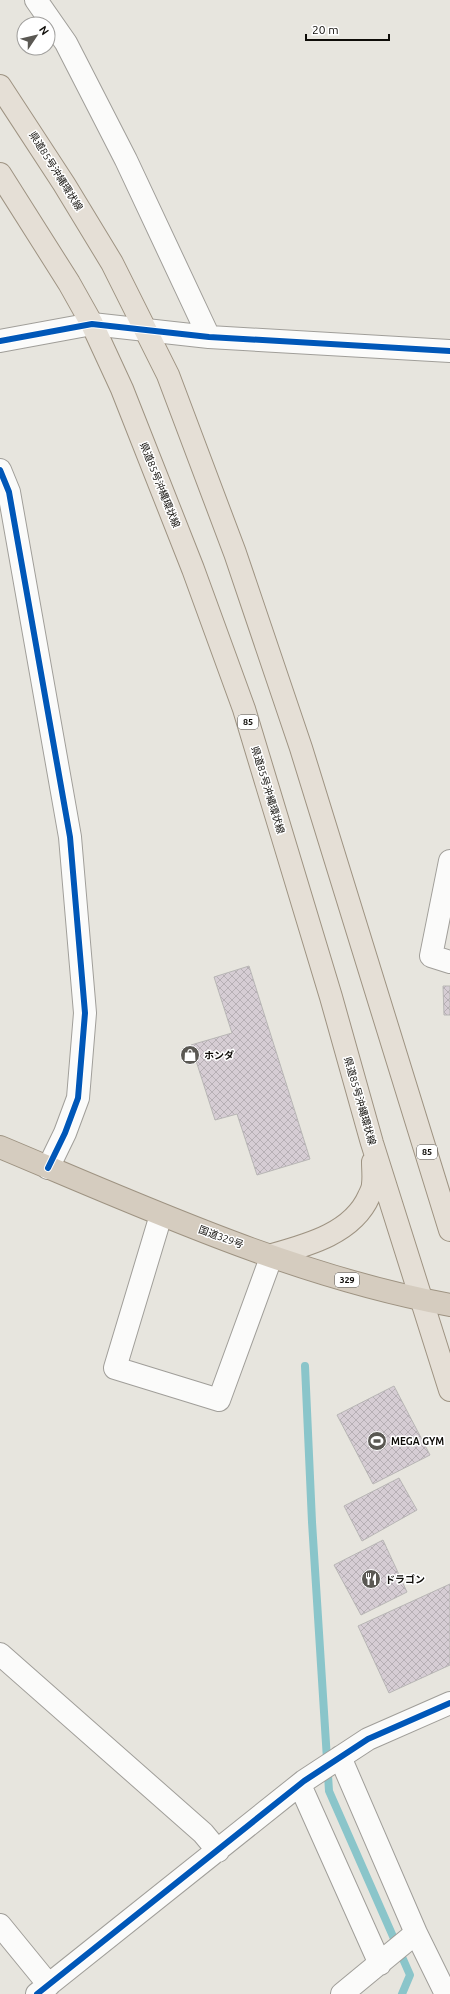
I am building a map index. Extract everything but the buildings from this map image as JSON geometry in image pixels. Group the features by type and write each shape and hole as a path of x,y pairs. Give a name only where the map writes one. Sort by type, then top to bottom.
{"highway":[{"name":"国道329号","path":"0,1147 161,1215 272,1255 344,1280 423,1300 450,1305"}],"main road":[{"name":"県道85号沖縄環状線","path":"0,86 64,184 112,263 168,375 230,538 299,740 450,1230"},
{"name":"県道85号沖縄環状線","path":"0,174 69,282 92,324 128,403 193,569 244,709 332,997 372,1143 423,1300 450,1390"},
{"path":"272,1255 303,1246 340,1230 350,1222 366,1204 374,1186 372,1143"}],"street":[{"path":"36,0 66,43 119,146 209,337"},
{"path":"0,341 92,324 209,337 450,351"},
{"path":"0,470 70,837 85,1013 78,1098 65,1133 48,1168"},
{"path":"450,861 431,956 450,962"},
{"path":"161,1215 115,1368 219,1400 272,1255"},
{"path":"0,1654 203,1833 218,1851"},
{"path":"0,1925 43,1990 302,1783 368,1739 450,1703"},
{"path":"339,1757 414,1934 446,1994"},
{"path":"302,1783 380,1964"},
{"path":"342,1994 380,1964 414,1934"}],"waterway":[{"path":"305,1366 312,1522 329,1791 410,1975 402,1994"}],"cycle path":[{"path":"0,341 92,324 209,337 450,351"},
{"path":"0,470 9,492 70,837 85,1013 78,1098 65,1133 48,1168"},
{"path":"37,1994 304,1781 368,1739 450,1703"}],"place":[{"name":"ホンダ","path":"190,1055"},
{"name":"MEGA GYM","path":"377,1441"},
{"name":"ドラゴン","path":"371,1579"}]}
